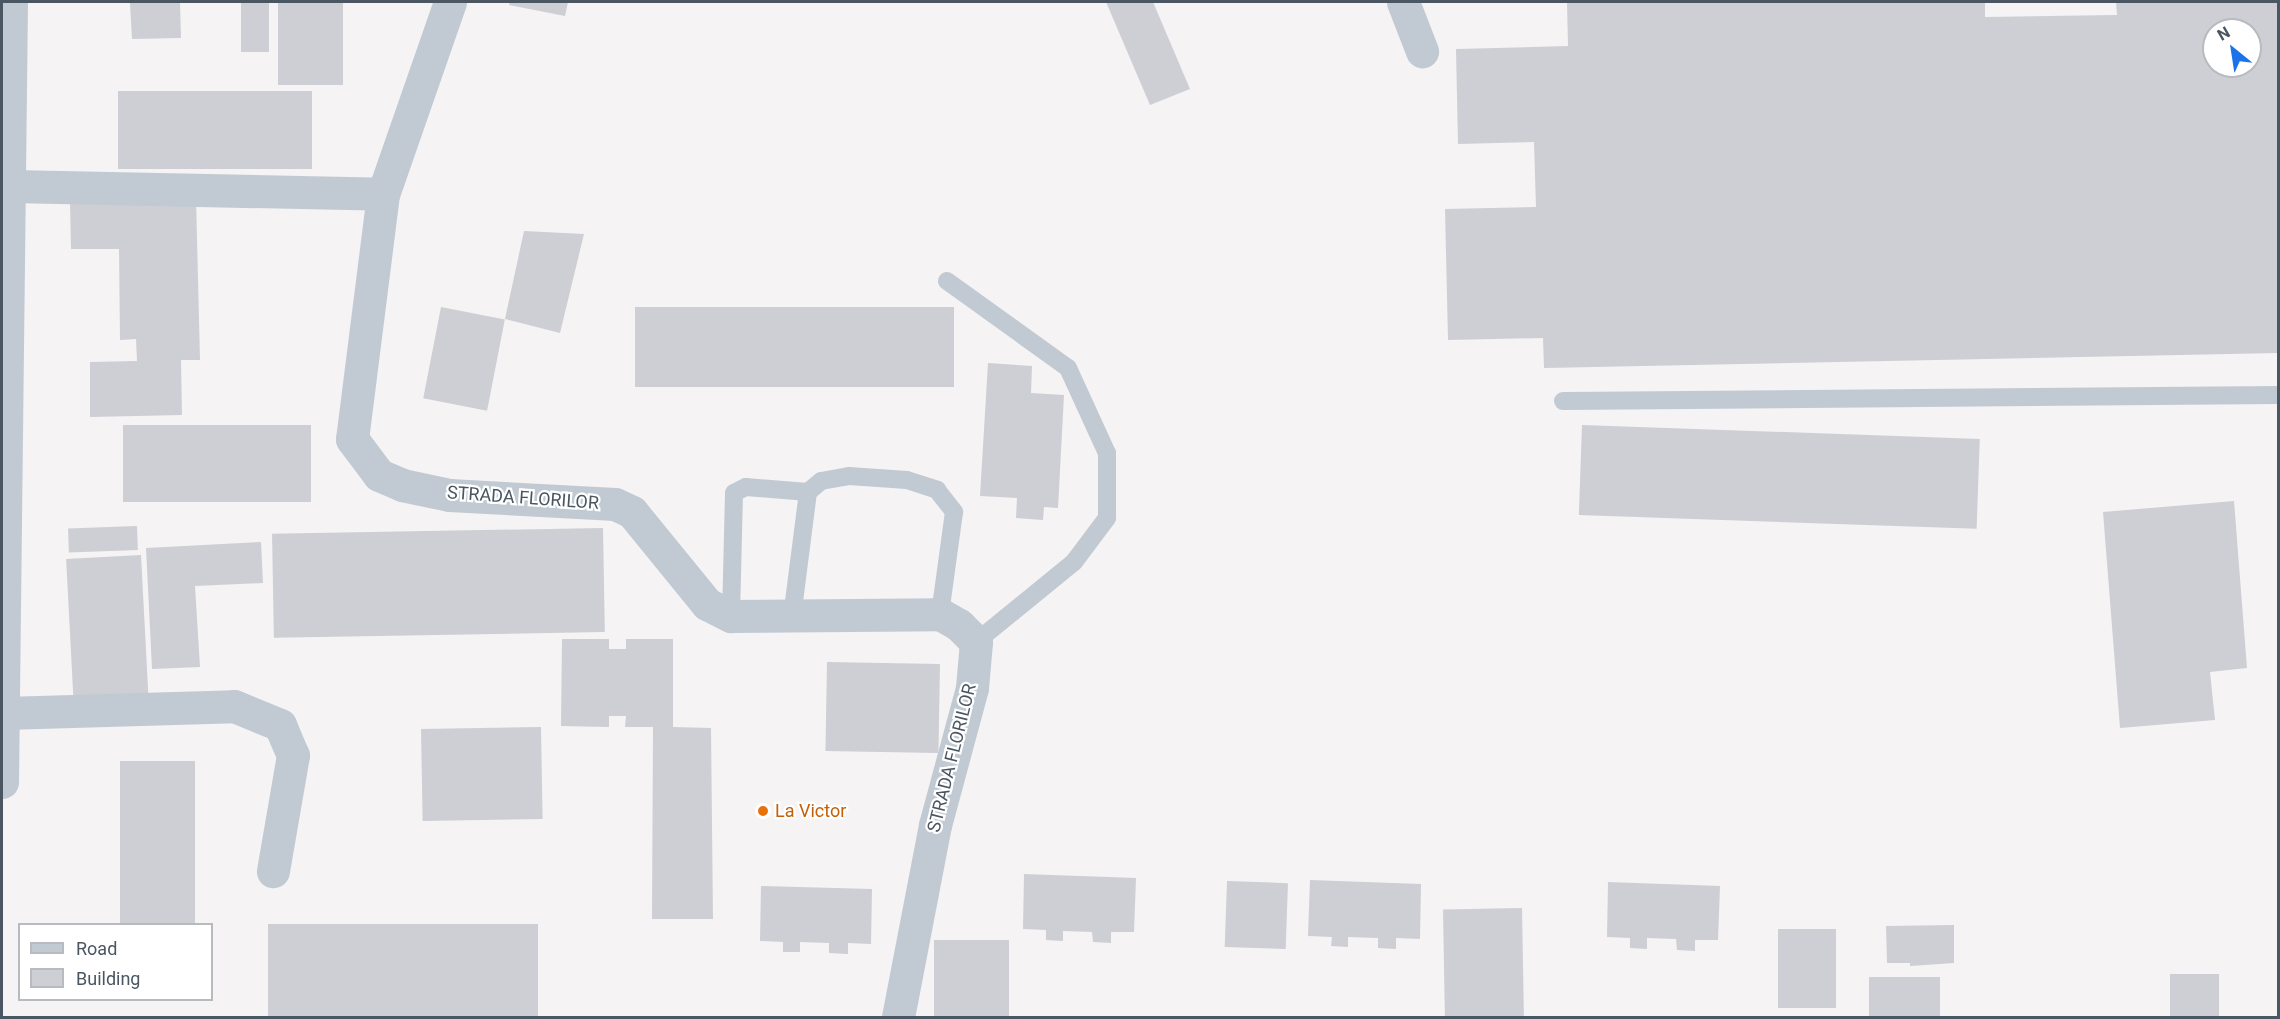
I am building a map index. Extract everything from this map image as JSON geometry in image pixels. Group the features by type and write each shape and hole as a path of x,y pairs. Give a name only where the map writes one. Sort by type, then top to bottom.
{"street":[{"path":"2,782 11,186 11,2"},
{"name":"STRADA FLORILOR","path":"450,2 383,194 352,439 379,475 402,485 449,495 615,504 632,512 707,604 731,616 940,614"},
{"path":"1403,2 1422,51"},
{"path":"11,186 383,194"},
{"path":"940,614 959,625 976,642"},
{"name":"STRADA FLORILOR","path":"898,1017 935,825 972,688 976,642"},
{"path":"4,713 234,706 280,725 293,755 273,871"}],"lane":[{"path":"947,281 1068,368 1107,453 1107,518 1074,562 976,642"},
{"path":"1563,401 2278,395"},
{"path":"731,616 734,493 746,487 808,492 821,482 849,476 907,480 937,490 954,512 940,614"},
{"path":"792,617 808,492"}],"building":[{"path":"123,2 180,2 181,38 132,39 130,3"},
{"path":"241,2 269,2 269,52 241,52"},
{"path":"278,2 343,2 343,85 278,85"},
{"path":"510,2 568,2 565,16 509,5"},
{"path":"1106,2 1153,2 1190,89 1150,105"},
{"path":"1567,2 1985,2 1985,17 2117,15 2116,2 2278,2 2278,353 1544,368 1543,338 1448,340 1445,209 1536,207 1534,142 1458,144 1456,49 1568,46"},
{"path":"118,91 312,91 312,169 118,169"},
{"path":"196,198 200,360 181,360 182,415 90,417 90,362 137,361 136,339 120,340 119,249 71,249 70,201"},
{"path":"524,231 584,234 560,333 505,319"},
{"path":"441,307 505,319 487,411 423,398"},
{"path":"635,307 954,307 954,387 635,387"},
{"path":"988,363 1032,366 1031,393 1064,395 1058,508 1044,507 1043,520 1016,518 1017,498 980,496"},
{"path":"123,425 311,425 311,502 123,502"},
{"path":"1582,425 1980,439 1977,529 1579,515"},
{"path":"2234,501 2247,668 2210,672 2215,720 2120,728 2103,512"},
{"path":"137,526 138,550 69,552 68,528"},
{"path":"603,528 605,632 274,638 272,534"},
{"path":"261,542 263,583 195,586 200,667 152,669 146,548"},
{"path":"141,555 148,695 73,699 66,559"},
{"path":"562,639 609,639 609,649 626,649 626,639 673,639 673,727 711,728 713,919 652,919 653,727 625,727 626,716 609,716 609,727 561,726"},
{"path":"827,662 940,664 938,753 825,751"},
{"path":"541,727 543,819 423,821 421,729"},
{"path":"120,761 195,761 195,923 120,923"},
{"path":"1024,874 1136,878 1134,932 1111,932 1111,943 1093,942 1092,932 1063,931 1063,941 1046,940 1046,930 1023,929"},
{"path":"1310,880 1421,884 1420,939 1396,938 1396,949 1378,948 1378,938 1348,937 1348,947 1331,946 1332,937 1308,936"},
{"path":"1227,881 1288,883 1286,949 1225,947"},
{"path":"1608,882 1720,886 1718,940 1695,940 1695,951 1677,950 1676,939 1647,938 1647,949 1630,948 1630,938 1607,937"},
{"path":"761,886 872,889 871,944 848,943 848,954 829,953 829,943 800,942 800,952 783,952 783,942 760,941"},
{"path":"1522,908 1524,1018 1445,1018 1443,909"},
{"path":"268,924 538,924 538,1018 268,1018"},
{"path":"1954,925 1954,963 1910,966 1910,963 1887,963 1886,926"},
{"path":"1778,929 1836,929 1836,1008 1778,1008"},
{"path":"934,940 1009,940 1009,1018 934,1018"},
{"path":"2170,974 2219,974 2219,1018 2170,1018"},
{"path":"1869,977 1940,977 1940,1018 1869,1018"}],"place":[{"name":"La Victor","path":"763,811"}]}
